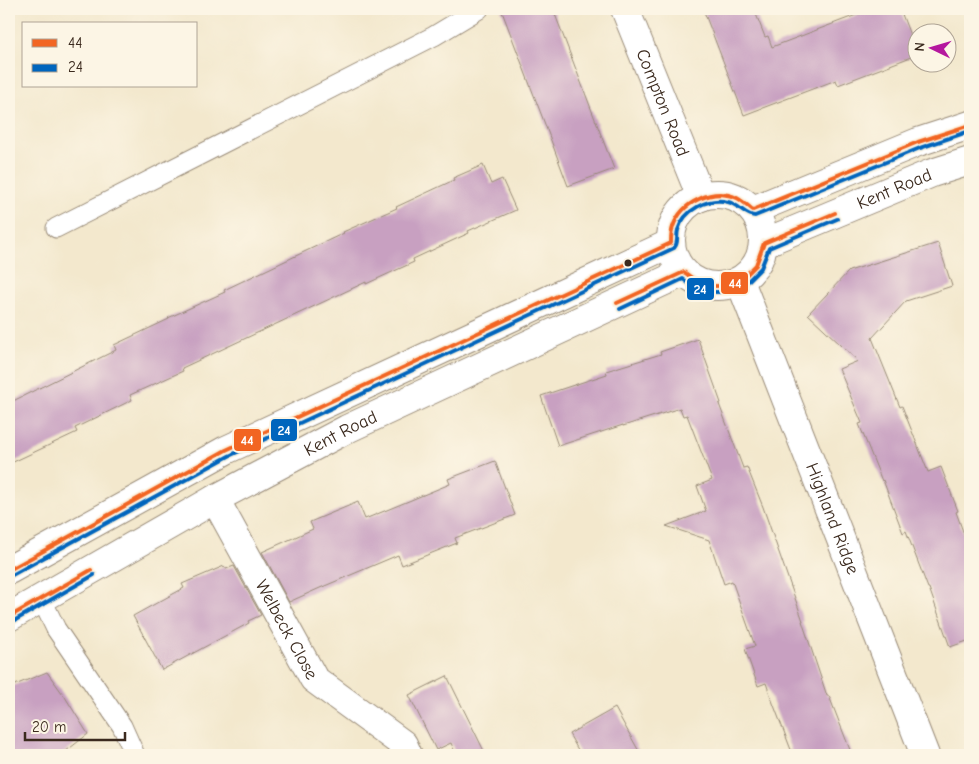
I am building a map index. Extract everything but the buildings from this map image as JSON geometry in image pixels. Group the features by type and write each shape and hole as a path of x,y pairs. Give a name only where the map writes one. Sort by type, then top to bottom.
{"main road":[{"name":"Compton Road","path":"625,9 701,197"},
{"name":"Kent Road","path":"753,210 918,142 970,125"},
{"name":"Kent Road","path":"764,244 932,173 970,161"},
{"path":"719,194 738,199 753,210 761,226 764,244 756,265 740,281 725,286 710,286 696,281 684,272 675,258 671,243 674,224 684,208 701,197 719,194"},
{"name":"Kent Road","path":"9,570 226,450 671,243"},
{"name":"Kent Road","path":"9,617 216,499 348,429 684,272"},
{"name":"Highland Ridge","path":"740,281 925,755"},
{"name":"Welbeck Close","path":"216,499 314,679 404,744 408,755"}],"lane":[{"path":"56,228 434,36 479,9"},
{"path":"41,598 56,628 122,726 135,755"}],"transit line":[{"name":"44","path":"9,570 226,450 671,243 672,231 677,218 683,210 699,199 718,194 728,195 739,199 753,210 918,142 970,125"},
{"name":"24","path":"12,575 229,456 674,248 681,223 691,211 705,203 713,201 728,202 755,216 920,148 970,131"},
{"name":"44","path":"617,303 684,272 696,281 710,286 725,286 740,281 756,265 764,243 835,213"},
{"name":"24","path":"620,309 683,279 693,287 709,292 726,292 742,287 761,268 769,248 837,219"},
{"name":"44","path":"9,617 91,570"},
{"name":"24","path":"12,622 94,575"}]}
